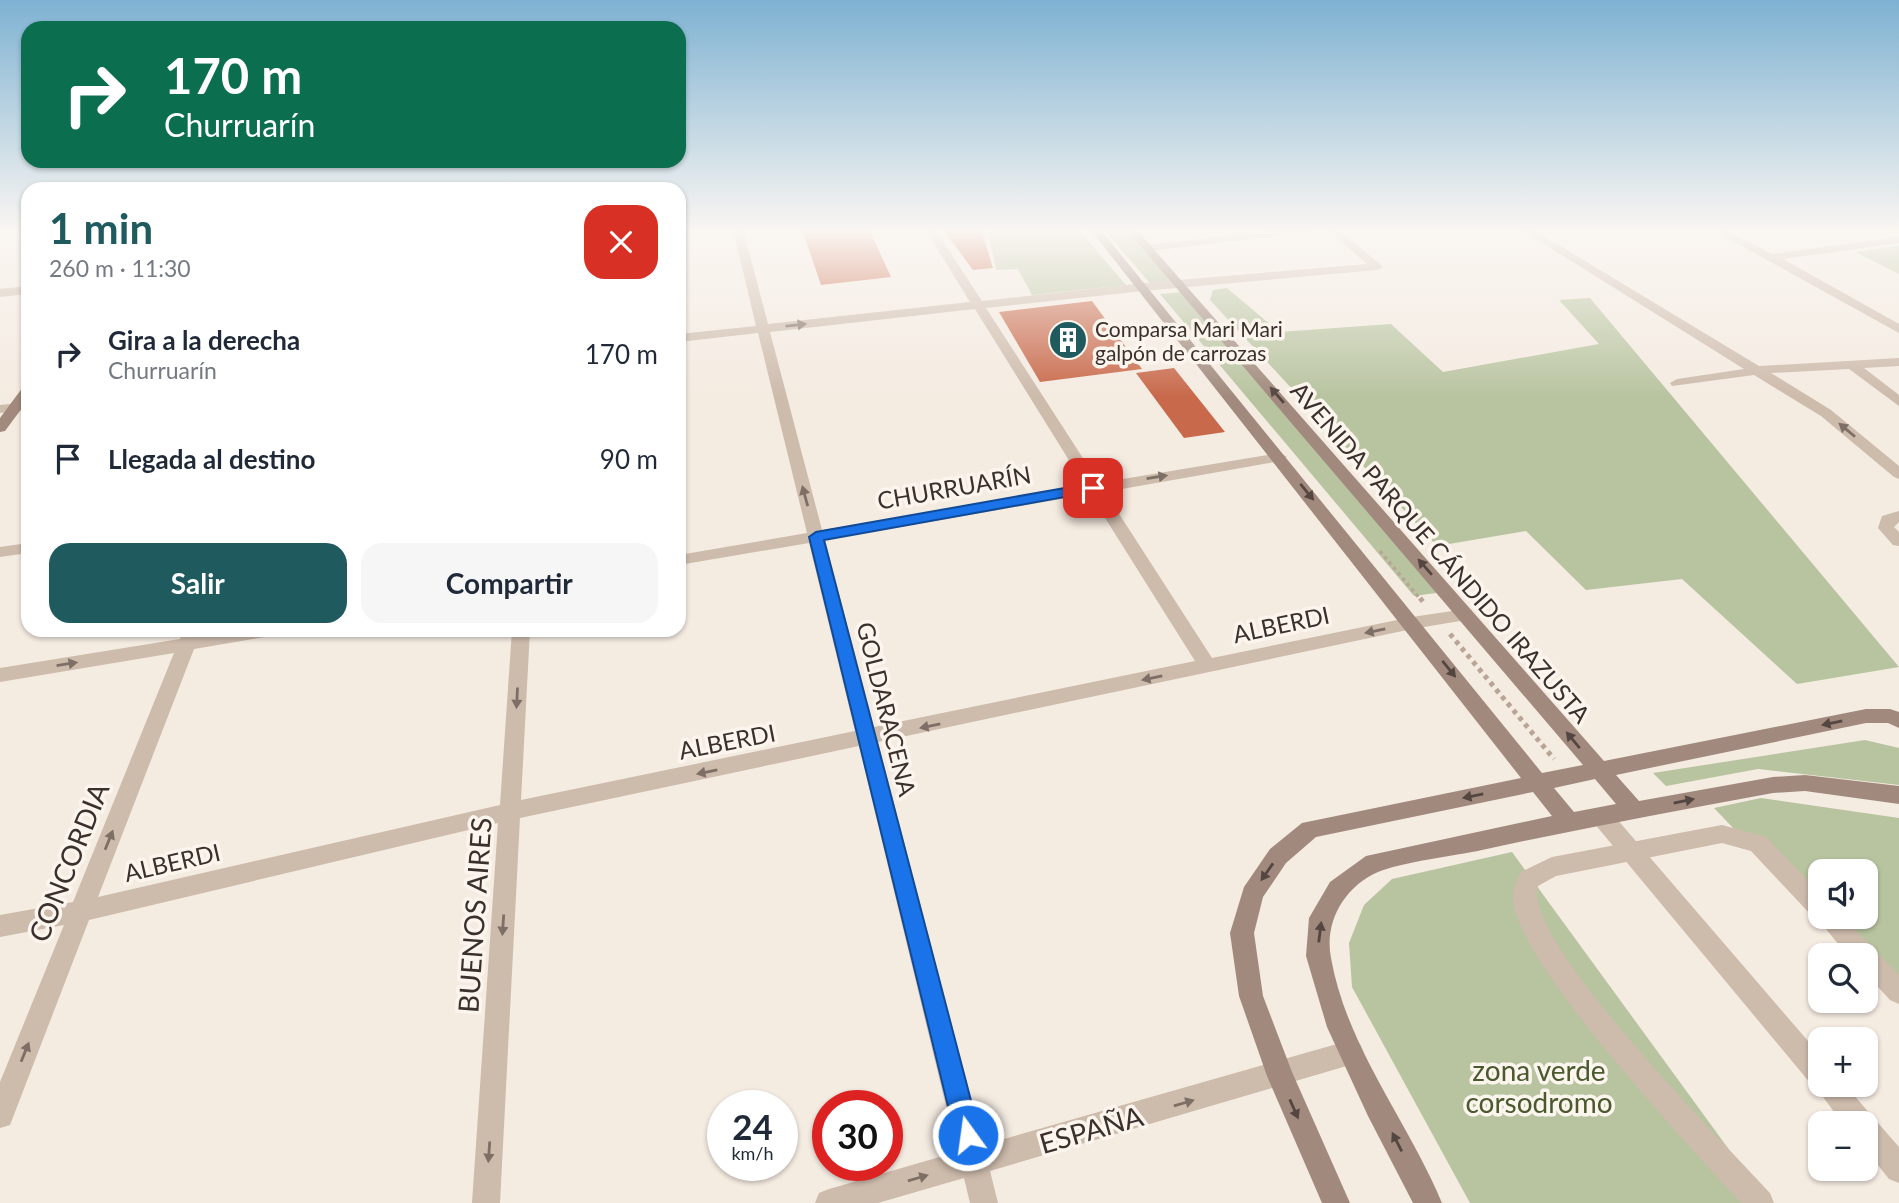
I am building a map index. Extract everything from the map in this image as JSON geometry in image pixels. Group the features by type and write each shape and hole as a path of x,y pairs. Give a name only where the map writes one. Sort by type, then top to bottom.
{"main road":[{"name":"AVENIDA PARQUE CÁNDIDO IRAZUSTA","path":"1183,285 1634,810"},
{"path":"1143,287 1540,782 1569,822"},
{"path":"0,428 14,408"},
{"path":"1336,1203 1280,1076 1251,996 1242,933 1252,894 1278,856 1310,829 1540,782 1600,773 1866,716 1896,716"},
{"path":"1428,1203 1352,1053 1322,982 1317,930 1330,900 1346,879 1374,863 1569,822 1773,785 1805,783 1899,795"}],"street":[{"name":"GOLDARACENA","path":"751,285 984,1203"},
{"path":"965,285 1207,666"},
{"path":"686,337 1180,285"},
{"path":"1619,285 1826,413 1899,474"},
{"path":"1822,285 1899,329"},
{"path":"0,293 21,291"},
{"path":"1677,383 1760,370 1899,362"},
{"path":"1851,364 1899,402"},
{"name":"CHURRUARÍN","path":"686,559 1280,457"},
{"path":"1899,516 1888,520 1886,528 1899,541"},
{"path":"0,552 21,549"},
{"name":"ALBERDI","path":"0,926 81,911 510,811 868,739 1412,623 1466,615"},
{"path":"0,675 189,637"},
{"name":"CONCORDIA","path":"0,1115 189,637"},
{"name":"BUENOS AIRES","path":"486,1203 521,637"},
{"path":"1602,817 1808,1061"},
{"path":"1760,1203 1586,1007 1554,962 1534,927 1524,895 1529,879 1552,867 1722,834 1758,844 1808,896"},
{"path":"1839,929 1853,943"},
{"path":"1878,970 1899,992"},
{"name":"ESPAÑA","path":"829,1203 1280,1076 1352,1053"},
{"path":"1838,1097 1850,1111"},
{"path":"1878,1144 1899,1169"}],"green space":[{"path":"1027,285 1125,285 1032,295"},
{"path":"1227,288 1279,332 1391,324 1443,372 1599,344 1559,300 1590,298 1899,667 1797,684 1682,579 1586,590 1526,531 1437,546 1210,300 1213,290"},
{"path":"1183,292 1451,591 1414,596 1160,294"},
{"path":"1865,740 1899,748 1899,785 1758,769 1666,786 1653,773"},
{"path":"1761,798 1899,818 1899,1003 1878,981 1878,943 1843,943 1829,929 1878,929 1878,859 1808,859 1808,907 1714,808"},
{"name":"zona verde corsodromo","path":"1512,852 1768,1203 1470,1203 1352,987 1349,943 1364,905 1392,879"}],"building":[{"name":"Comparsa Mari Mari galpón de carrozas","path":"1092,301 1142,369 1040,382 999,312"},
{"path":"1174,368 1225,432 1184,438 1136,373"}],"place":[{"name":"Comparsa Mari Mari galpón de carrozas","path":"1068,340"}],"route":[{"path":"968,1135 816,537 1093,488"}]}
